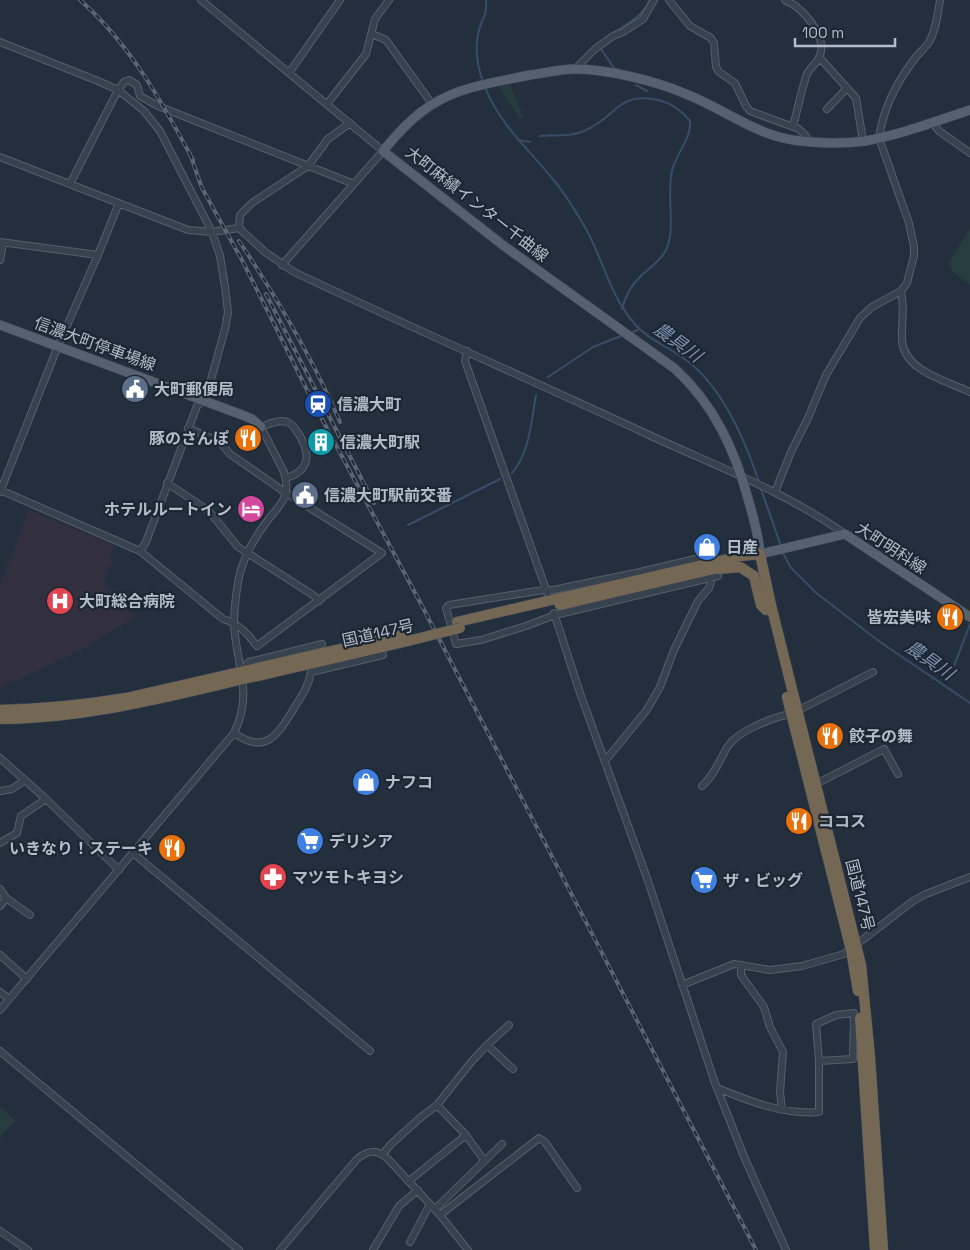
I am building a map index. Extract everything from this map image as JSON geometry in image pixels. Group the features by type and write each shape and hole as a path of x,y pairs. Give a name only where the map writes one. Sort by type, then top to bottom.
{"highway":[{"name":"国道147号","path":"0,710 36,710 82,705 242,675 718,565 740,556 760,554"},
{"name":"国道147号","path":"760,554 758,575 766,610 854,948 875,1250"},
{"name":"国道147号","path":"760,554 794,712 816,784 865,994 883,1250"},
{"path":"718,565 740,567 754,576 761,605 766,610"},
{"name":"国道147号","path":"0,719 50,717 148,702 242,675"}],"main road":[{"name":"大町麻績インター千曲線","path":"760,554 758,532 745,478 719,422 696,389 679,373 504,246 383,150 410,120 432,104 475,86 575,69 630,77 662,85 700,100 760,131 779,137 808,142 863,141 879,138 970,110"},
{"name":"信濃大町停車場線","path":"0,325 245,416 261,428"},
{"name":"大町明科線","path":"760,554 845,534 970,617"}],"street":[{"path":"201,0 383,150 282,265"},
{"path":"290,73 340,0"},
{"path":"327,104 366,54 372,34 372,26 389,0"},
{"path":"575,69 595,49 642,19 654,0"},
{"path":"669,0 690,26 711,38 714,43 716,67 719,72 735,83 750,111 793,126 803,132 808,142"},
{"path":"785,0 796,2 820,36 819,57 808,72 793,126"},
{"path":"775,492 826,375 860,318 872,306 901,291 907,283 914,256 914,247 909,223 879,138 880,127 888,104 903,75 929,42 940,0"},
{"path":"372,34 386,40 432,104"},
{"path":"0,42 118,90 144,111 160,131 212,232 223,272 228,312 225,329 204,400 197,406 146,542 140,551"},
{"path":"819,57 856,98 863,141"},
{"path":"70,184 118,90 124,82 130,80 137,86 140,96 144,100 354,184"},
{"path":"827,109 847,88"},
{"path":"932,122 939,131 970,153"},
{"path":"350,123 328,139 308,166 252,203 240,215 238,220 239,228 265,252 282,265 310,280 768,488 814,513 845,534"},
{"path":"0,157 188,230 212,232 239,228"},
{"path":"119,203 58,346 0,491 140,551 223,620 234,623 245,631 257,646 382,553 294,497 286,494 230,454 220,442 188,428"},
{"path":"0,260 1,243 98,255"},
{"path":"901,291 904,315 902,342 908,357 935,378 970,392"},
{"path":"467,351 465,361 548,593"},
{"path":"0,1010 234,733 243,710 242,675 234,623 238,581 247,553 286,494 286,478 261,428 285,421 293,426 301,438 307,455 306,464 295,475 286,478"},
{"path":"167,483 202,506 232,541 247,553 313,595 319,601"},
{"path":"708,556 714,557 718,565 718,576 554,614 526,626 481,640 456,644 446,608 449,605 548,593 708,556"},
{"path":"605,761 646,711 660,687 674,650 698,601 709,588 710,577"},
{"path":"554,614 580,693 647,878 717,1088 748,1166 786,1250"},
{"path":"242,675 249,662 322,644"},
{"path":"234,733 245,741 252,743 269,741 276,736 284,725 310,681 311,672 384,655"},
{"path":"702,786 709,779 732,741 759,725 794,712 873,672"},
{"path":"816,784 884,749 898,774"},
{"path":"0,758 46,799 119,870"},
{"path":"0,791 12,790 25,780"},
{"path":"0,843 17,833 21,816 46,799"},
{"path":"133,853 370,1051"},
{"path":"682,985 730,966 742,965 765,970 785,969 835,957 854,948 919,898 970,877"},
{"path":"0,889 6,898 30,915"},
{"path":"0,906 6,898"},
{"path":"0,955 27,979"},
{"path":"742,965 741,975 764,1007 770,1027 783,1052 780,1092 782,1109"},
{"path":"0,992 9,999"},
{"path":"717,1088 752,1102 804,1113 819,1112 820,1061 816,1024 836,1015 854,1014 853,1059 820,1061"},
{"path":"383,1154 390,1145 420,1118 437,1106 487,1045 509,1024"},
{"path":"487,1045 513,1069"},
{"path":"0,1050 239,1250"},
{"path":"437,1106 466,1135 484,1160"},
{"path":"409,1181 466,1135"},
{"path":"440,1215 539,1138 578,1188"},
{"path":"410,1242 432,1206 502,1144"},
{"path":"280,1250 356,1159 374,1151 383,1154 418,1190 468,1250"},
{"path":"373,1250 399,1206 418,1190"},
{"path":"0,1231 28,1250"}],"shaded area":[{"name":"大町総合病院","path":"29,510 114,545 110,558 113,560 104,582 135,617 77,652 0,688 0,585"}],"green space":[{"path":"510,85 524,118 520,119 499,87"},
{"path":"970,228 970,285 952,271 949,262"},
{"path":"0,1107 15,1120 0,1138"}],"waterway":[{"name":"農具川","path":"483,82 479,69 477,48 478,34 486,12 486,0"},
{"path":"615,32 639,15 650,0"},
{"path":"601,49 614,68 623,71"},
{"path":"636,85 647,91"},
{"name":"農具川","path":"485,87 506,124 556,183 575,211 589,234 611,286 634,323 645,334 679,355 699,371 722,399 740,432 759,482"},
{"path":"540,136 569,135 581,132 596,125 618,107 634,99 645,98 668,103 680,110 690,121 688,134 676,159 670,181 671,224 668,244 660,259 631,287 622,309"},
{"name":"農具川","path":"518,140 530,142"},
{"name":"農具川","path":"633,332 639,329"},
{"path":"548,377 593,347 621,336"},
{"path":"512,473 523,456 531,426 536,395"},
{"path":"408,525 500,479"},
{"name":"農具川","path":"761,489 781,546"},
{"name":"農具川","path":"783,553 791,568 815,592 880,642 970,703"},
{"path":"951,674 970,624"}],"railway":[{"path":"80,0 98,17 130,55 157,95 193,160"},
{"path":"190,154 202,188 243,262 315,406 421,604 756,1250"},
{"path":"239,241 294,329 340,422"},
{"path":"266,294 374,503"}],"place":[{"name":"大町郵便局","path":"135,389"},
{"name":"信濃大町","path":"318,404"},
{"name":"豚のさんぽ","path":"248,438"},
{"name":"信濃大町駅","path":"321,442"},
{"name":"信濃大町駅前交番","path":"305,495"},
{"name":"ホテルルートイン","path":"251,509"},
{"name":"日産","path":"707,547"},
{"name":"大町総合病院","path":"60,601"},
{"name":"皆宏美味","path":"950,617"},
{"name":"餃子の舞","path":"830,736"},
{"name":"ナフコ","path":"366,782"},
{"name":"ココス","path":"799,821"},
{"name":"デリシア","path":"310,841"},
{"name":"いきなり！ステーキ","path":"172,848"},
{"name":"マツモトキヨシ","path":"273,877"},
{"name":"ザ・ビッグ","path":"704,880"}]}
